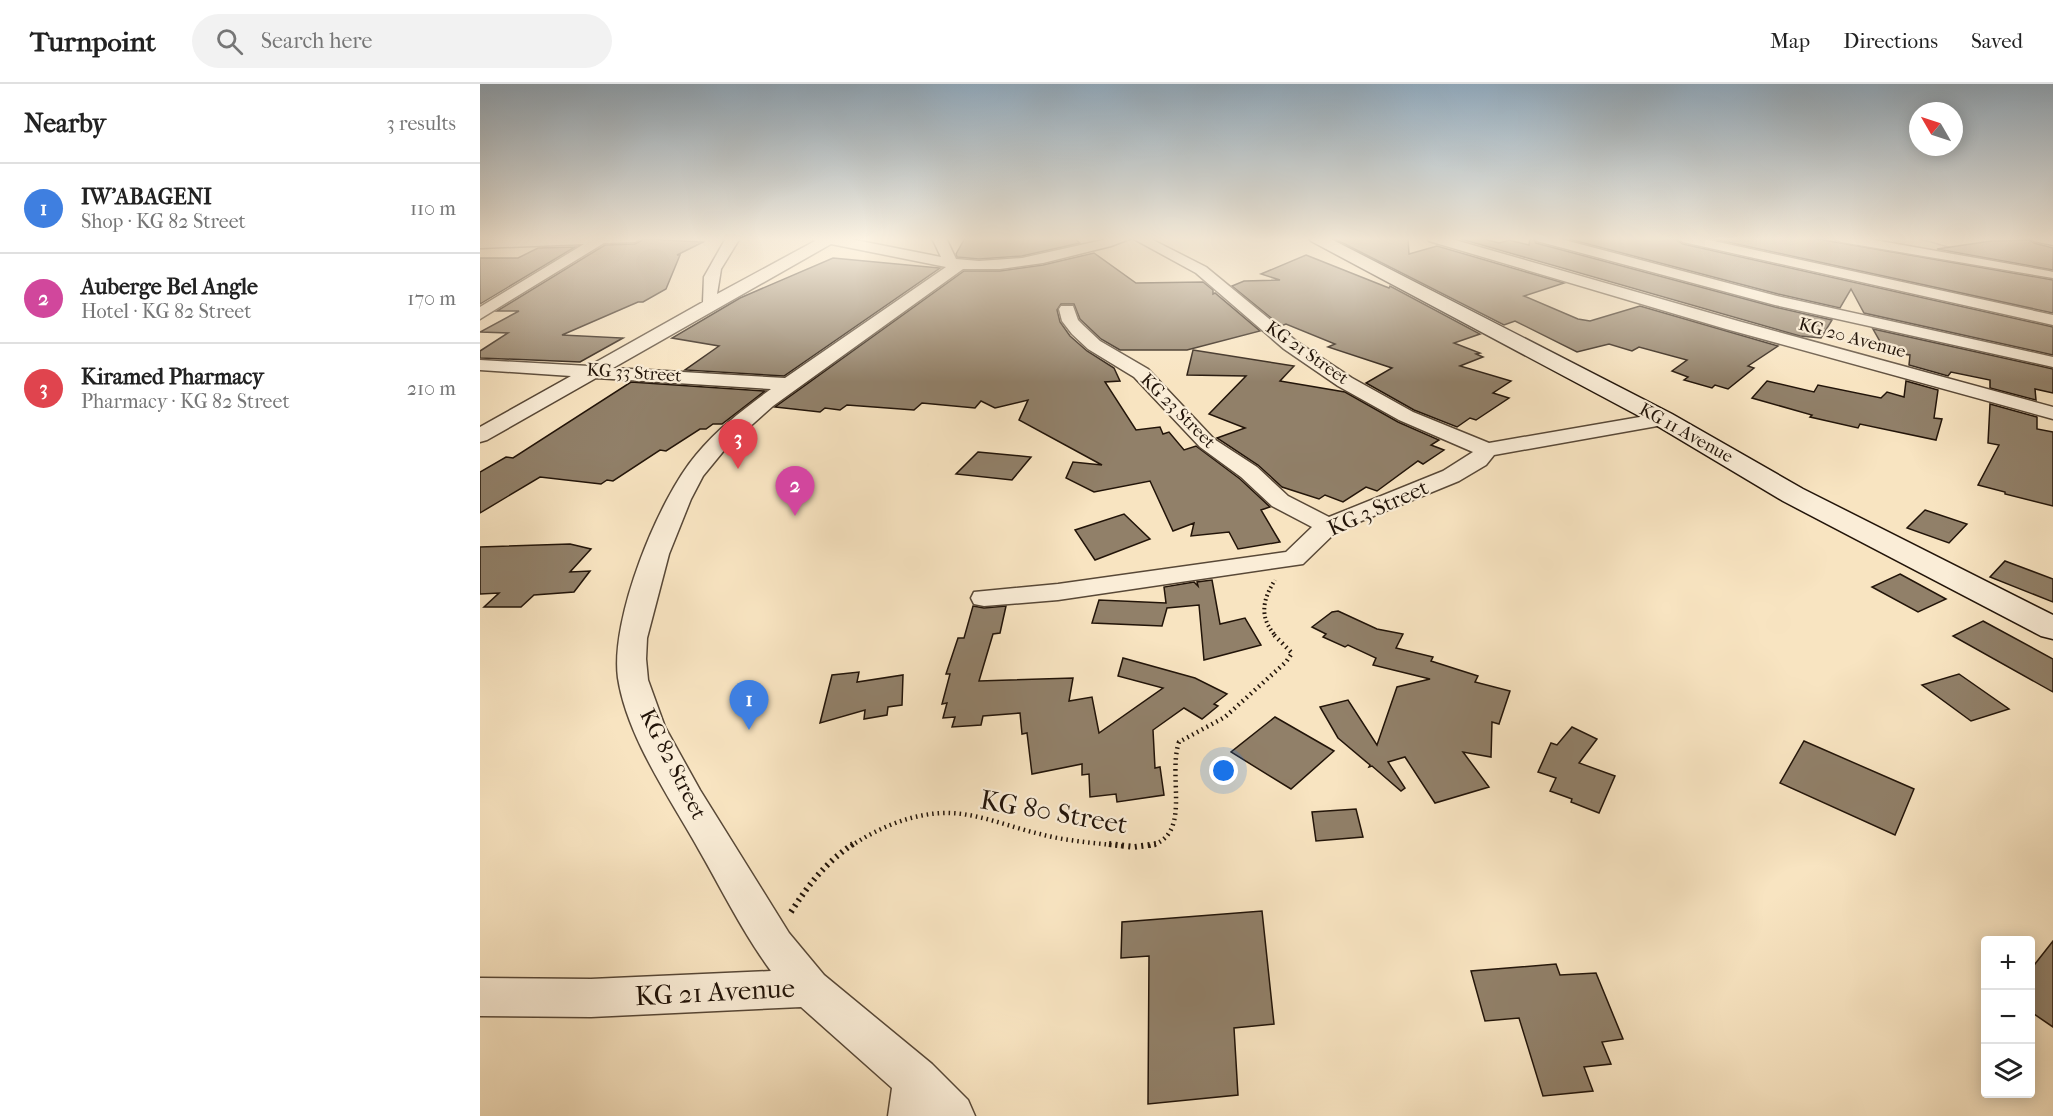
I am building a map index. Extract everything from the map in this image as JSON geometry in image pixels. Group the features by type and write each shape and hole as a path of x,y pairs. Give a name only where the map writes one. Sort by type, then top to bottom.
{"main road":[{"name":"KG 11 Avenue","path":"1407,286 1663,419 1793,495 2053,629"}],"street":[{"path":"480,314 525,286"},
{"path":"708,286 707,291 711,304"},
{"path":"480,436 742,286"},
{"name":"KG 82 Street","path":"809,988 776,946 684,792 654,736 638,693 631,661 635,624 653,560 693,472 732,430 788,384 924,286"},
{"name":"KG 21 Street","path":"1220,286 1290,345 1345,382 1406,416 1486,450"},
{"name":"KG 20 Avenue","path":"1599,286 2053,413"},
{"path":"1722,286 2053,362"},
{"path":"1901,286 2053,320"},
{"name":"KG 23 Street","path":"1067,309 1070,321 1078,330 1094,345 1141,373 1207,443 1248,472 1280,501 1328,526"},
{"name":"KG 33 Street","path":"480,365 788,384"},
{"name":"KG 3 Street","path":"1294,560 1328,526 1450,476 1478,460 1486,450 1663,419"},
{"path":"984,597 1058,592 1294,560"},
{"name":"KG 21 Avenue","path":"480,997 591,998 809,988 914,1098 952,1116"}],"path":[{"name":"KG 80 Street","path":"776,946 791,912 813,878 855,844 904,819 925,814 952,813 1041,835 1129,847 1155,845 1167,838 1173,830 1176,812 1172,770 1179,742 1225,717 1286,662 1292,653 1287,644 1275,636 1262,606 1266,592 1294,560"}],"building":[{"path":"480,286 510,286 480,304"},
{"path":"538,286 667,286 643,302 638,302 562,335 623,338 580,362 480,358 480,351 508,333 480,332 519,311 497,311"},
{"path":"768,286 914,286 784,376 685,370 719,346 672,338 740,298"},
{"path":"943,286 1208,286 1213,290 1213,294 1215,293 1260,331 1187,350 1120,350 1101,339 1080,319 1074,304 1061,304 1057,310 1060,322 1070,336 1087,351 1114,368 1120,381 1105,382 1136,430 1160,427 1163,434 1169,432 1184,450 1196,446 1240,479 1270,507 1261,510 1280,542 1238,549 1229,532 1191,536 1194,523 1173,531 1150,481 1094,492 1066,478 1073,462 1102,465 1019,420 1028,400 995,408 981,401 975,408 922,403 914,410 847,405 840,410 825,408 820,412 775,407"},
{"path":"1232,286 1389,288 1390,286 1480,334 1454,343 1480,353 1476,354 1483,357 1460,366 1511,381 1493,393 1509,398 1476,420 1470,418 1457,427 1414,410 1366,383 1392,368 1328,347 1335,344 1286,324 1281,326"},
{"path":"1428,286 1554,286 1524,296 1578,319 1590,321 1640,306 1778,346 1748,366 1754,368 1728,389 1715,385 1712,388 1684,380 1688,377 1672,371 1687,360 1639,347 1632,351 1609,344 1577,352 1515,321 1504,325"},
{"path":"1626,286 1697,286 1832,320 1821,338 1800,336"},
{"path":"1748,286 1871,286 2053,327 2053,355 1864,313 1851,289 1840,308"},
{"path":"1930,286 2053,286 2053,313"},
{"path":"1873,329 2053,369 2053,393 2035,389 2036,400 1990,388 1990,380 1951,372 1948,376 1909,365 1910,355 1886,352"},
{"path":"1193,350 1294,366 1280,381 1345,392 1398,422 1439,440 1431,445 1444,450 1423,464 1418,461 1377,491 1366,487 1343,502 1325,495 1319,499 1282,487 1258,465 1217,438 1245,428 1209,414 1246,376 1187,375"},
{"path":"1767,381 1814,392 1818,385 1881,398 1887,392 1904,397 1906,381 1938,390 1934,418 1942,419 1936,440 1860,424 1858,428 1810,417 1812,415 1752,398"},
{"path":"631,382 765,391 722,424 713,424 706,429 700,429 666,451 660,450 613,481 607,480 601,484 540,477 480,513 480,472 506,457 513,458"},
{"path":"1990,404 2037,417 2037,429 2053,432 2053,506 1978,485 1999,445 1988,443"},
{"path":"978,452 1031,457 1012,480 956,474"},
{"path":"1925,510 1967,524 1949,543 1907,528"},
{"path":"1124,514 1150,539 1095,560 1075,530"},
{"path":"570,544 591,549 570,572 590,571 574,592 534,595 521,607 484,607 499,593 480,594 480,547"},
{"path":"2005,561 2053,579 2053,602 1990,577"},
{"path":"1900,574 1946,599 1918,612 1872,587"},
{"path":"1212,580 1220,624 1245,618 1261,645 1204,660 1199,605 1167,608 1162,626 1092,623 1099,600 1166,603 1164,587 1194,582 1198,586 1197,582"},
{"path":"973,606 984,608 1006,606 1000,633 993,634 979,681 1073,678 1069,701 1092,697 1099,733 1163,688 1118,676 1123,658 1195,678 1227,694 1214,704 1218,706 1202,719 1184,708 1153,730 1155,768 1160,767 1164,795 1117,802 1116,794 1090,797 1089,774 1082,775 1082,764 1032,774 1027,733 1022,734 1020,713 983,716 981,725 952,727 955,717 943,718 947,703 942,704 950,674 946,674 958,638 964,638"},
{"path":"1338,611 1377,629 1403,634 1396,648 1433,657 1431,661 1478,676 1475,682 1510,691 1499,724 1492,722 1491,757 1463,752 1489,787 1435,803 1405,757 1388,762 1405,788 1401,791 1372,766 1369,767 1370,765 1338,738 1320,707 1348,700 1377,745 1397,687 1430,679 1373,665 1376,658 1323,637 1326,634 1312,627 1332,612"},
{"path":"1983,621 2053,659 2053,692 1953,636"},
{"path":"859,672 857,682 903,675 902,705 888,707 887,715 864,719 865,710 820,723 832,675"},
{"path":"1959,674 2009,709 1971,721 1922,685"},
{"path":"1275,717 1334,751 1291,789 1231,752"},
{"path":"1572,727 1597,739 1579,763 1615,776 1599,813 1550,791 1556,778 1538,772 1551,743 1557,745"},
{"path":"1804,741 1914,789 1895,835 1780,783"},
{"path":"1356,809 1363,837 1316,841 1312,812"},
{"path":"1262,911 1274,1024 1234,1028 1238,1095 1148,1104 1149,956 1121,958 1122,922"},
{"path":"2053,941 2053,1027 2035,1015 2035,964"},
{"path":"1556,964 1560,975 1596,973 1623,1039 1602,1042 1611,1064 1584,1067 1593,1091 1543,1096 1519,1018 1485,1021 1471,971"}],"place":[{"name":"Kiramed Pharmacy","path":"738,469"},
{"name":"Auberge Bel Angle","path":"795,516"},
{"name":"IW'ABAGENI","path":"749,730"}]}
